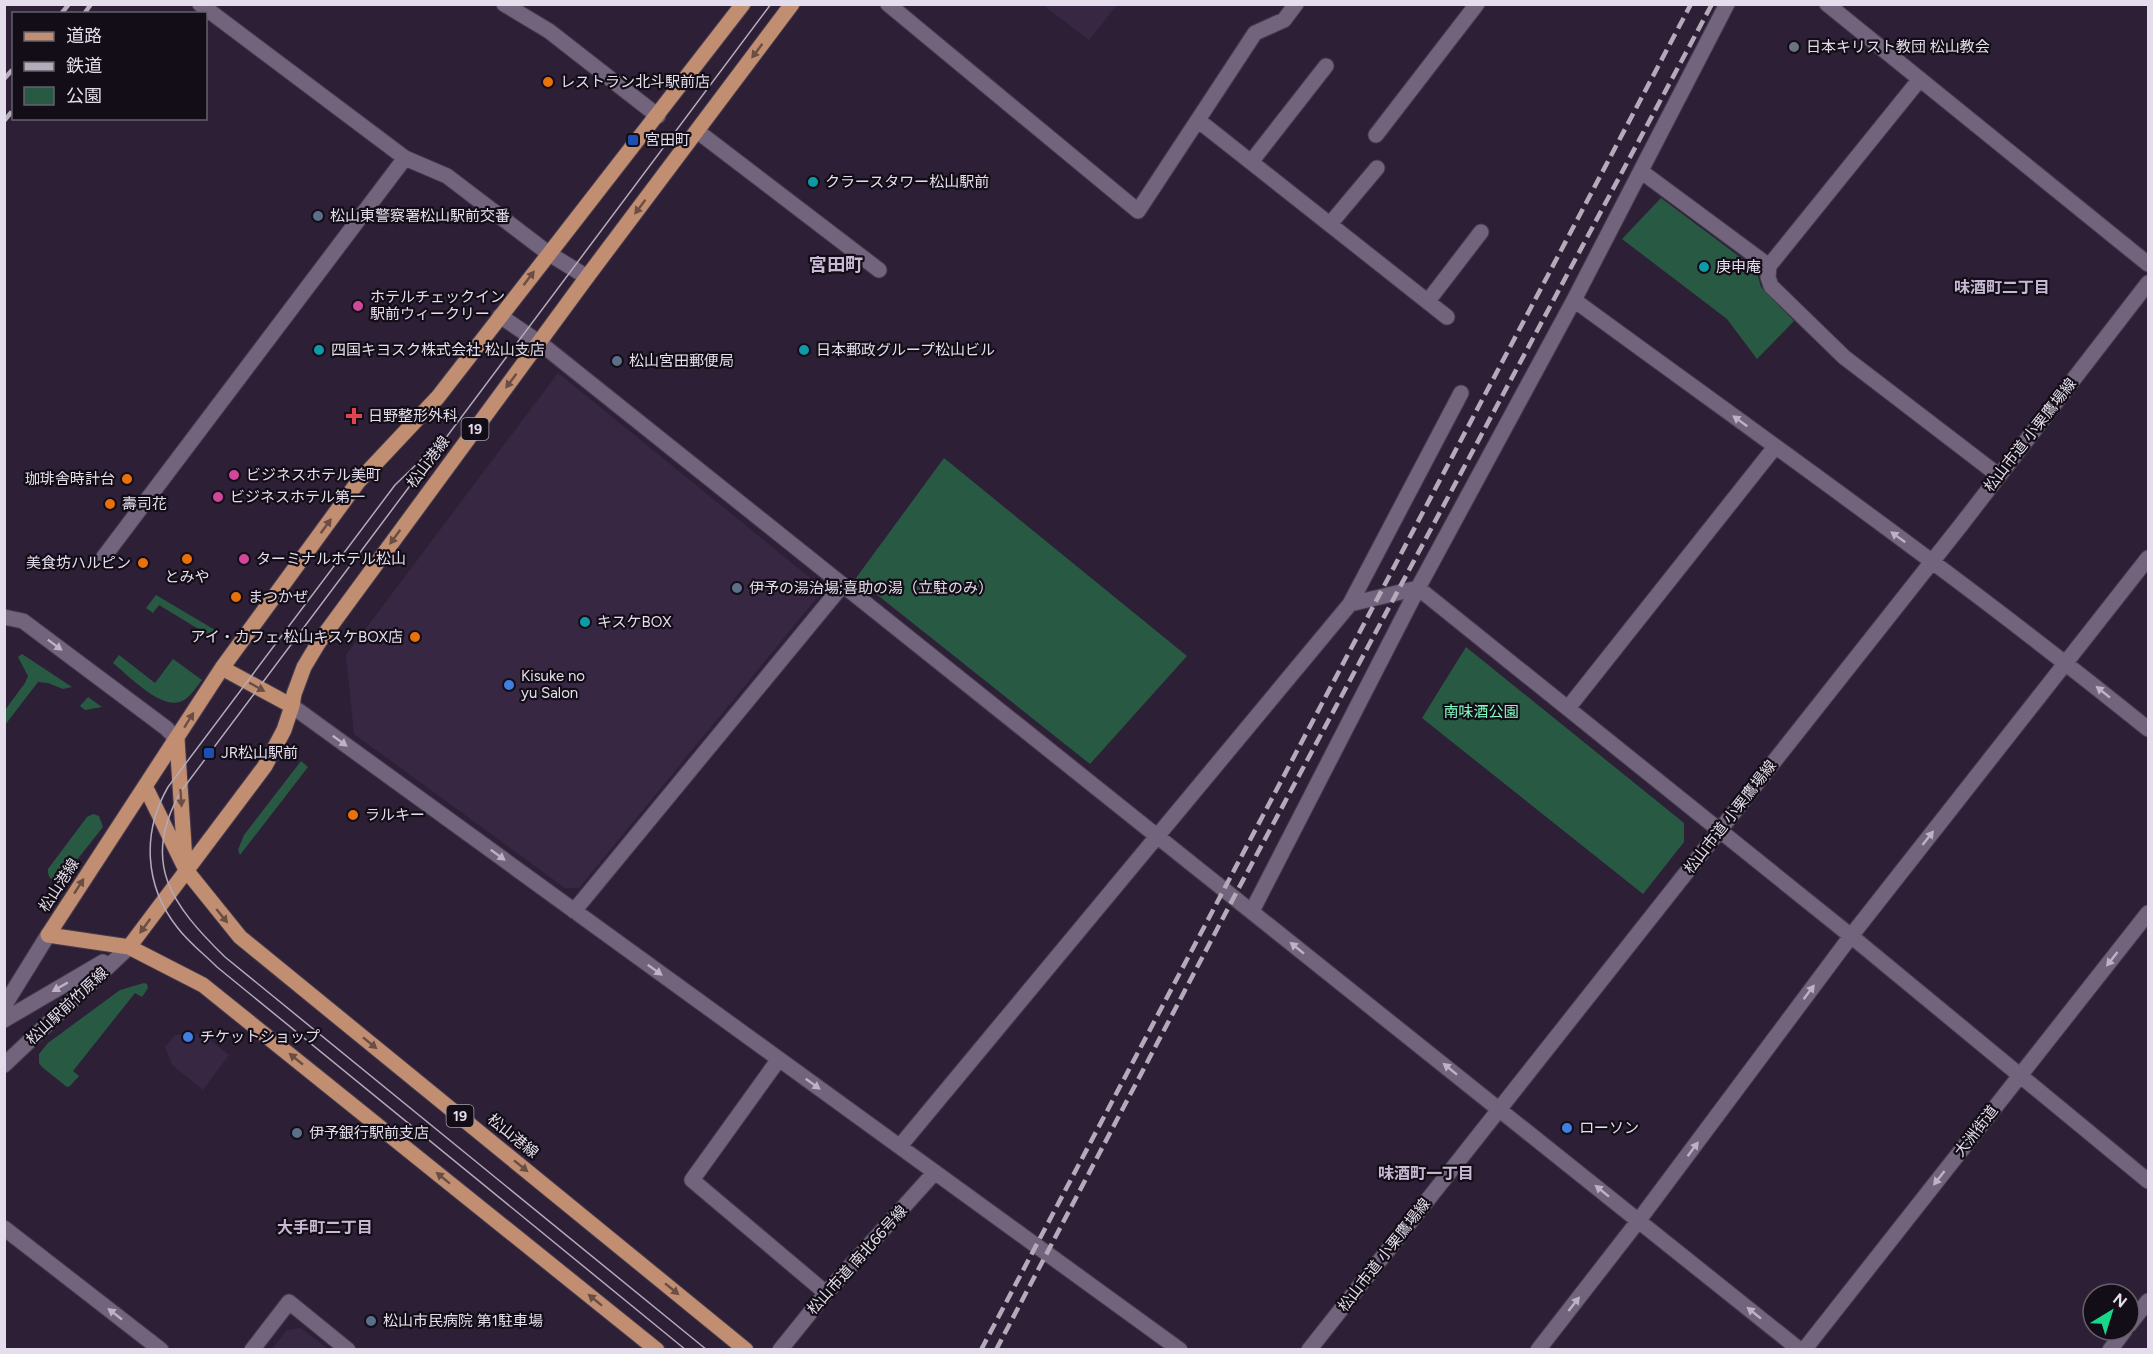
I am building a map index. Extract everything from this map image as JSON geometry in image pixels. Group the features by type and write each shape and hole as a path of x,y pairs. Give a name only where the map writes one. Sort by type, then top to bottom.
{"main road":[{"name":"松山港線","path":"657,1350 203,985 129,947 48,935 222,668 358,482 438,397 743,4"},
{"name":"松山港線","path":"129,947 265,766 284,730 304,667 319,642 587,277 792,4"},
{"path":"222,668 292,706"},
{"path":"177,739 186,870"},
{"name":"松山港線","path":"145,786 186,870 240,937 746,1350"}],"street":[{"path":"200,4 405,158 447,176 548,253 587,277"},
{"path":"504,4 549,31 658,116"},
{"path":"888,4 1138,212 1255,33 1284,20 1296,4"},
{"path":"1376,135 1477,4"},
{"path":"1252,911 1418,588 1642,172 1727,4"},
{"path":"1827,4 2148,264"},
{"path":"1251,162 1326,66"},
{"path":"1920,80 1769,266 1768,277 1772,286 1844,357 1998,475"},
{"path":"1198,121 1447,317"},
{"path":"697,131 879,270"},
{"path":"103,558 405,158"},
{"path":"1330,224 1377,168"},
{"path":"1642,172 1769,266"},
{"path":"1428,301 1481,232"},
{"name":"松山市道 小栗鷹場線","path":"1309,1350 1961,525 2148,283"},
{"path":"1574,300 1931,561 2067,663 2148,729"},
{"path":"500,316 540,343 841,587 1252,911 1802,1350"},
{"path":"900,1146 1350,604 1461,393"},
{"path":"1568,708 1775,447"},
{"path":"1538,1350 1640,1220 1851,936 2148,558"},
{"path":"574,911 841,587"},
{"path":"1350,604 1418,588"},
{"path":"1418,588 1851,936 2148,1181"},
{"path":"4,617 23,621 166,728 177,739"},
{"path":"292,706 1180,1350"},
{"name":"大洲街道","path":"1802,1350 2148,913"},
{"path":"4,1006 48,935"},
{"path":"4,1020 129,947"},
{"name":"松山駅前竹原線","path":"4,1065 129,947"},
{"path":"779,1059 692,1180 826,1293"},
{"name":"松山市道 南北66号線","path":"780,1350 826,1293 935,1172"},
{"path":"4,1228 161,1350"},
{"path":"252,1350 289,1302 348,1350"}],"shaded area":[{"path":"1043,5 1117,5 1089,40"},
{"name":"キスケBOX","path":"558,373 824,589 579,888 565,888 354,734 346,655"},
{"path":"202,1033 229,1055 203,1090 172,1065 165,1047 175,1035"},
{"path":"301,1328 328,1349 272,1349 287,1330"}],"green space":[{"path":"1661,198 1756,269 1761,287 1794,321 1757,359 1727,319 1622,239"},
{"path":"944,458 1187,656 1090,764 856,578"},
{"path":"156,595 215,630 210,636 159,605 153,613 146,608"},
{"name":"南味酒公園","path":"1466,647 1684,823 1684,842 1643,894 1422,718"},
{"path":"22,654 72,687 63,689 38,682 5,725 5,710 28,676 18,657"},
{"path":"119,655 155,683 173,659 202,680 182,701 174,703 165,701 155,697 113,663"},
{"path":"88,697 102,707 85,710 80,706"},
{"path":"301,761 308,767 240,855 238,850 244,835"},
{"path":"93,814 99,816 103,827 61,880 51,879 48,869 87,817"},
{"path":"144,983 148,988 142,997 135,993 73,1071 79,1076 70,1086 67,1087 42,1067 39,1063 39,1054 48,1043 120,990"}],"tram line":[{"path":"707,1350 225,957 206,938 177,900 168,881 163,861 163,839 169,816 182,790 771,4"},
{"path":"423,458 395,485 168,787 154,822 151,840 150,858 158,894 177,927 217,967 686,1350"}],"railway":[{"path":"63,12 69,4"},
{"path":"85,12 91,4"},
{"path":"981,1350 1691,4"},
{"path":"996,1350 1234,897 1712,4"},
{"path":"4,79 12,70"},
{"path":"4,121 12,111"}],"place":[{"name":"日本キリスト教団 松山教会","path":"1794,47"},
{"name":"レストラン北斗駅前店","path":"548,82"},
{"name":"宮田町","path":"633,140"},
{"name":"クラースタワー松山駅前","path":"813,182"},
{"name":"松山東警察署松山駅前交番","path":"318,216"},
{"name":"庚申庵","path":"1704,267"},
{"name":"ホテルチェックイン 駅前ウィークリー","path":"358,306"},
{"name":"四国キヨスク株式会社 松山支店","path":"319,350"},
{"name":"日本郵政グループ松山ビル","path":"804,350"},
{"name":"松山宮田郵便局","path":"617,361"},
{"name":"日野整形外科","path":"354,416"},
{"name":"ビジネスホテル美町","path":"234,475"},
{"name":"珈琲舎時計台","path":"127,479"},
{"name":"ビジネスホテル第一","path":"218,497"},
{"name":"壽司花","path":"110,504"},
{"name":"とみや","path":"187,559"},
{"name":"ターミナルホテル松山","path":"244,559"},
{"name":"美食坊ハルピン","path":"143,563"},
{"name":"伊予の湯治場;喜助の湯（立駐のみ）","path":"737,588"},
{"name":"まつかぜ","path":"236,597"},
{"name":"キスケBOX","path":"585,622"},
{"name":"アイ・カフェ 松山キスケBOX店","path":"415,637"},
{"name":"Kisuke no yu Salon","path":"509,685"},
{"name":"JR松山駅前","path":"209,753"},
{"name":"ラルキー","path":"353,815"},
{"name":"チケットショップ","path":"188,1037"},
{"name":"ローソン","path":"1567,1128"},
{"name":"伊予銀行駅前支店","path":"297,1133"},
{"name":"松山市民病院 第1駐車場","path":"371,1321"}],"district":[{"name":"宮田町","path":"836,265"},
{"name":"味酒町二丁目","path":"2002,287"},
{"name":"味酒町一丁目","path":"1426,1173"},
{"name":"大手町二丁目","path":"325,1227"}]}
